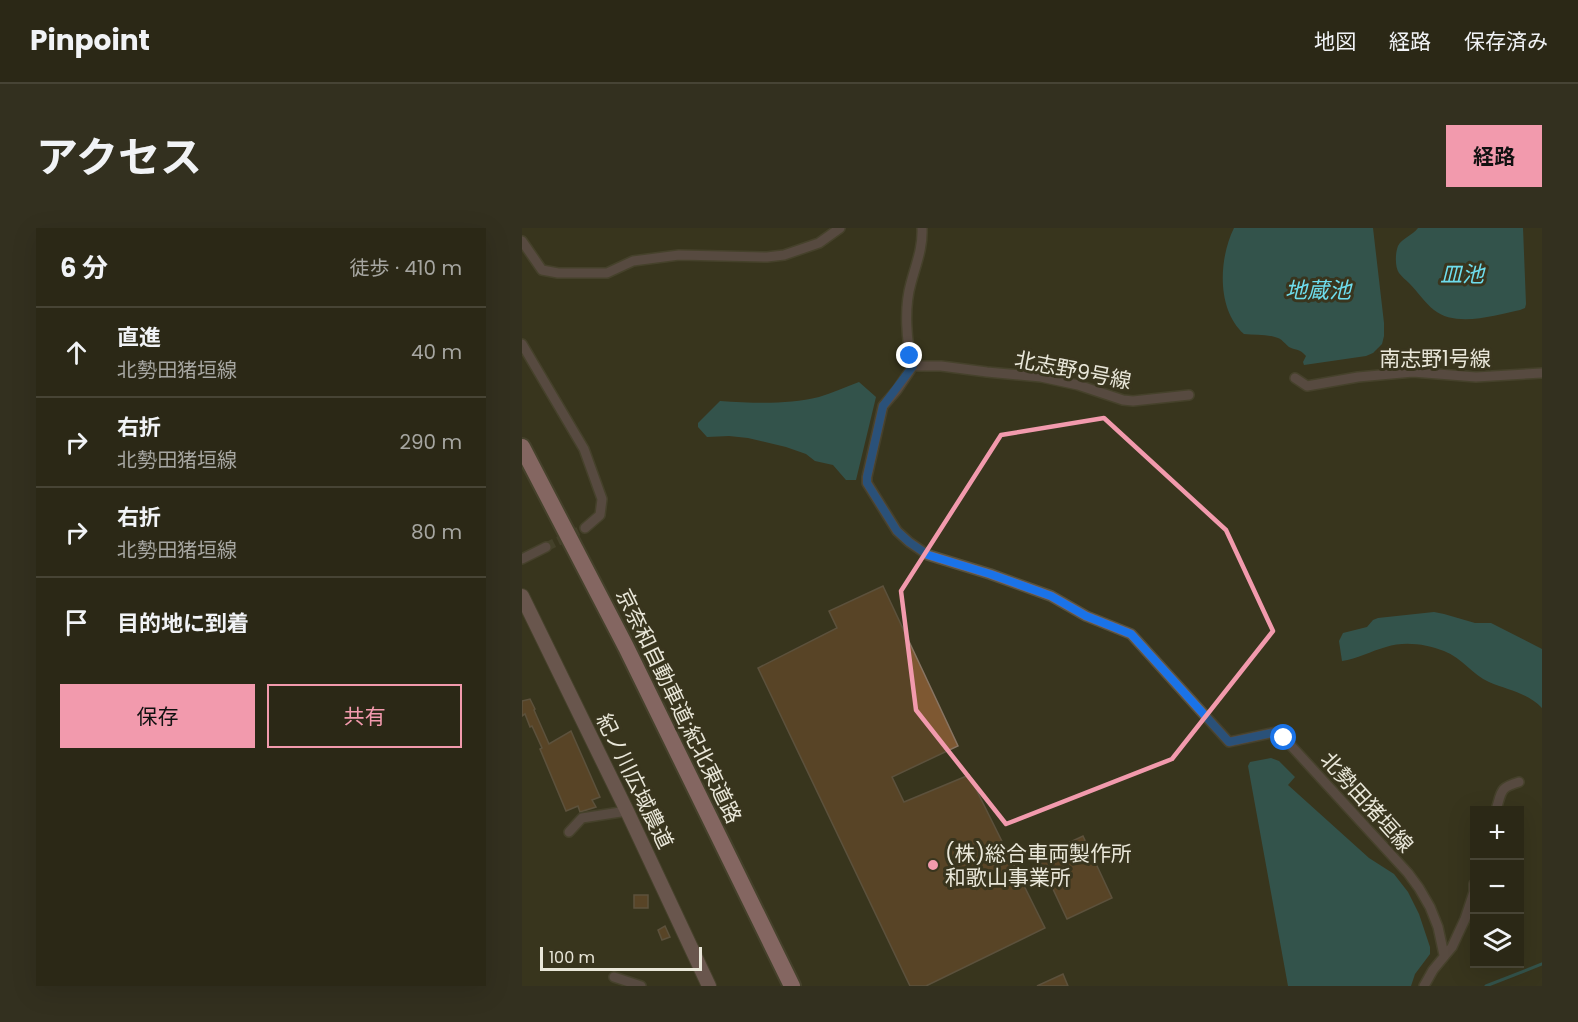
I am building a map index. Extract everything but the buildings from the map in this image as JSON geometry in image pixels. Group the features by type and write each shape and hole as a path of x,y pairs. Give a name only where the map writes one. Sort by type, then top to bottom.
{"highway":[{"name":"京奈和自動車道;紀北東道路","path":"522,447 626,647 792,986"}],"street":[{"path":"522,241 542,270 558,273 607,273 633,261 679,255 767,257 784,255 819,243 840,228"},
{"path":"913,366 907,319 910,284 923,240 922,228"},
{"path":"522,344 584,449 602,499 600,515 585,528"},
{"name":"北志野9号線","path":"913,366 940,366 1041,377 1078,385 1123,400 1189,395"},
{"name":"北勢田猪垣線","path":"913,366 883,406 867,477 867,483 897,531 928,555 1051,596 1086,616 1131,634 1229,742 1276,732 1284,738 1408,873 1419,888 1438,927 1444,955"},
{"name":"南志野1号線","path":"1295,378 1307,386 1358,377 1413,372 1476,376 1542,373"},
{"path":"522,559 546,547"},
{"name":"紀ノ川広域農道","path":"522,596 709,986"},
{"path":"1497,806 1502,790 1506,786 1520,782"},
{"path":"569,832 582,818 627,811"},
{"path":"1424,986 1433,970 1452,947 1465,920 1470,902"},
{"path":"614,977 641,986"}],"highlighted area":[{"path":"1104,418 1226,530 1273,631 1172,759 1006,824 916,710 901,591 1001,435"}],"water":[{"name":"地蔵池","path":"1234,228 1373,228 1384,323 1382,344 1366,356 1304,365 1306,356 1280,339 1266,335 1244,334 1229,311 1223,283 1225,254"},
{"name":"皿池","path":"1418,228 1523,228 1525,308 1476,319 1453,318 1434,310 1400,274 1397,267 1398,246"},
{"path":"859,382 876,397 856,480 846,480 833,465 815,461 806,454 786,447 748,438 707,437 698,427 698,423 720,401 757,403 795,401 819,397"},
{"path":"1434,612 1475,623 1491,623 1542,649 1542,708 1524,695 1483,679 1450,654 1430,647 1415,644 1393,645 1342,661 1339,641 1343,633 1367,627 1378,618"},
{"path":"1271,758 1279,761 1295,777 1288,785 1369,858 1394,874 1408,892 1419,914 1430,947 1430,954 1415,974 1411,986 1288,986 1248,766 1250,762"}],"waterway":[{"path":"1486,986 1542,964"}],"tunnel":[{"path":"546,547 585,528"}],"place":[{"name":"(株)総合車両製作所 和歌山事業所","path":"933,865"}],"route":[{"path":"910,356 913,366 883,406 867,477 867,483 897,531 928,555 1051,596 1086,616 1131,634 1229,742 1276,732 1284,738"}]}
